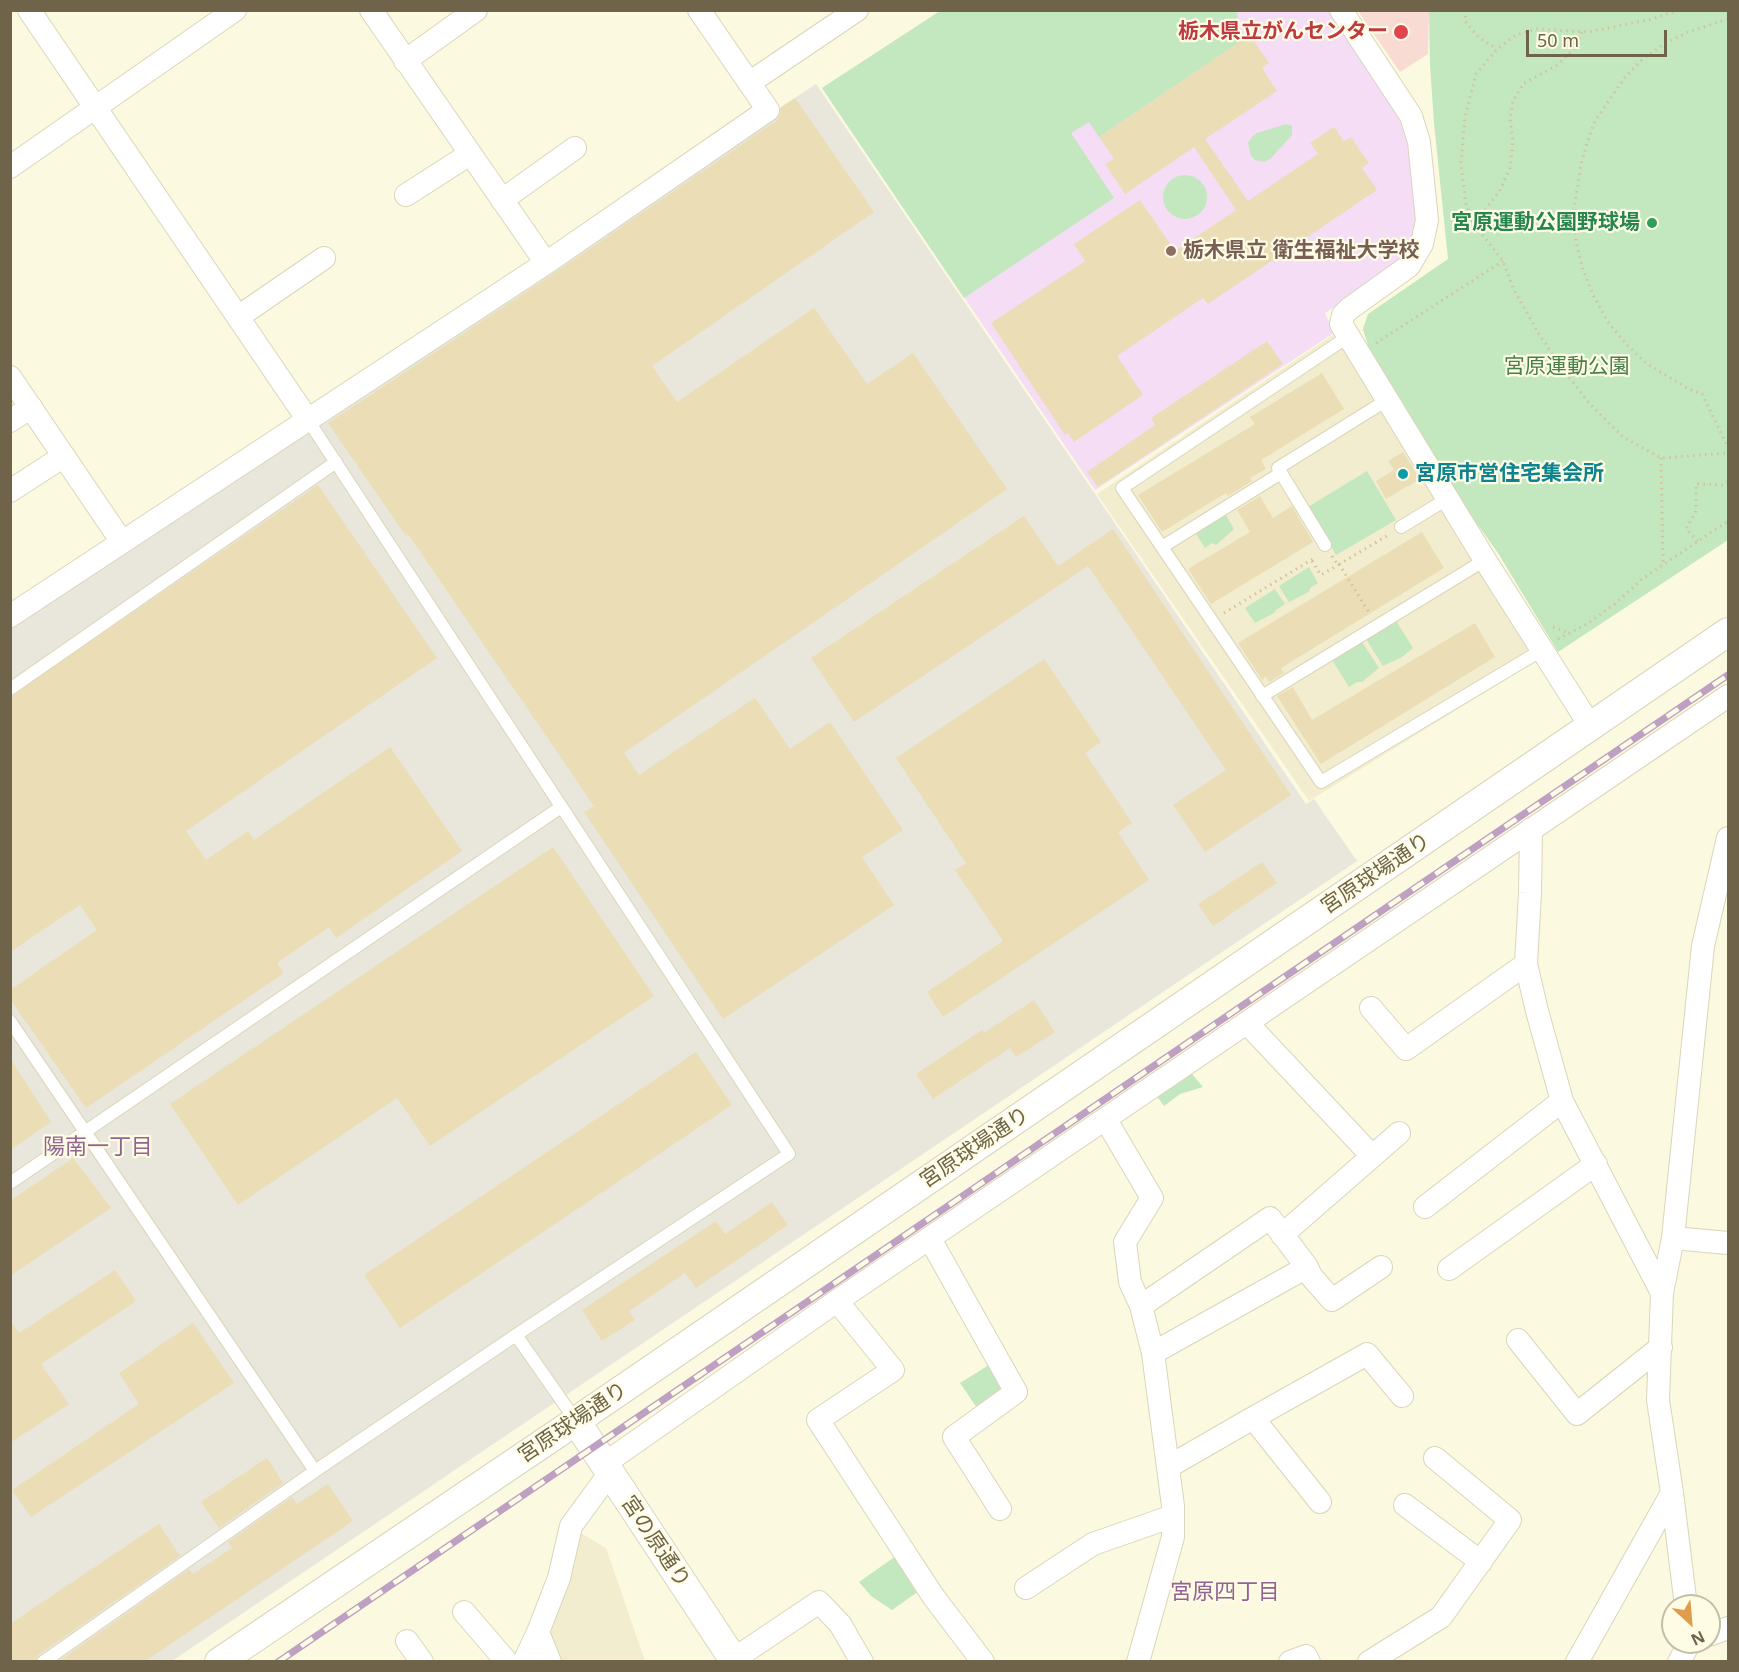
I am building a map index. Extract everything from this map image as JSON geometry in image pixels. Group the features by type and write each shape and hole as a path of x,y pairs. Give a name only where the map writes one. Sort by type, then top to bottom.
{"street":[{"path":"29,10 308,420"},
{"path":"10,167 235,10"},
{"path":"371,10 546,263"},
{"path":"405,61 476,10"},
{"path":"10,616 546,263 768,110 699,10"},
{"path":"749,83 829,18 857,10"},
{"path":"1341,10 1411,116 1419,141 1427,220 1422,244 1406,269 1343,315 1341,324 1447,499 1591,727"},
{"path":"502,200 575,148"},
{"path":"406,195 470,153"},
{"path":"238,317 324,258"},
{"path":"10,377 122,542"},
{"path":"10,421 31,407"},
{"path":"10,491 64,456"},
{"name":"宮原球場通り","path":"219,1662 576,1421 1728,632"},
{"path":"524,1662 559,1578 571,1526 607,1469 837,1301 1728,696"},
{"path":"1531,829 1526,964 1562,1101 1662,1293"},
{"path":"1685,1594 1658,1400 1662,1293 1673,1238 1703,946 1728,838"},
{"path":"1371,1008 1406,1049 1526,964"},
{"path":"1247,1023 1372,1156"},
{"path":"1425,1207 1562,1101"},
{"path":"1106,1119 1152,1198 1125,1242 1130,1282 1141,1306 1153,1353 1173,1516 1173,1537 1137,1662"},
{"path":"1282,1235 1399,1133"},
{"path":"1449,1269 1596,1164"},
{"path":"1141,1306 1270,1218 1307,1267 1311,1276 1332,1300 1381,1267"},
{"path":"1673,1238 1728,1243"},
{"path":"930,1239 1016,1392 954,1437 1000,1509"},
{"path":"1153,1353 1307,1267"},
{"path":"837,1301 893,1370 818,1420 933,1596 983,1662"},
{"path":"1518,1340 1577,1414 1661,1347"},
{"path":"1168,1467 1367,1354 1402,1396"},
{"path":"1253,1418 1320,1502"},
{"name":"宮の原通り","path":"576,1421 734,1660"},
{"path":"1369,1662 1441,1617 1510,1520 1435,1458"},
{"path":"1577,1662 1672,1493"},
{"path":"1406,1505 1481,1562"},
{"path":"1026,1588 1093,1544 1173,1516"},
{"path":"734,1660 819,1602 840,1624 862,1662"},
{"path":"464,1612 507,1662"},
{"path":"538,1632 550,1662"},
{"path":"407,1641 422,1662"},
{"path":"1290,1662 1306,1656 1309,1662"}],"lane":[{"path":"1354,345 1122,488 1162,547 1217,618 1262,696 1321,782 1542,650"},
{"path":"1326,547 1278,468 1387,400"},
{"path":"43,1662 315,1471 789,1154 308,420"},
{"path":"10,688 336,462"},
{"path":"1162,547 1281,473"},
{"path":"1401,527 1447,499"},
{"path":"1262,696 1485,560"},
{"path":"10,1183 561,807"},
{"path":"11,1022 315,1471"},
{"path":"516,1335 576,1421"}],"path":[{"path":"1466,10 1465,21 1471,29 1478,37 1497,49"},
{"path":"1677,11 1652,19 1582,32 1536,29 1516,35 1497,49 1476,74 1465,117 1461,165 1466,204 1474,224 1503,261 1514,290 1563,370 1590,404 1623,437 1661,458 1728,453"},
{"path":"1728,19 1688,32 1666,43 1644,58 1625,77 1595,122 1581,165 1574,209 1575,237 1582,267 1593,295 1608,322 1626,344 1647,363 1680,384 1702,394 1728,447"},
{"path":"1474,224 1499,192 1510,168 1513,142 1510,118 1513,101 1524,83 1556,66 1576,47 1582,32"},
{"path":"1354,345 1503,261"},
{"path":"1661,458 1663,565"},
{"path":"1698,541 1686,529 1696,511 1696,484 1724,485 1728,482"},
{"path":"1542,650 1587,624 1615,604 1642,579 1728,521"},
{"path":"1311,560 1321,575 1401,527"},
{"path":"1217,618 1311,560 1326,547 1378,625"}],"shaded area":[{"name":"栃木県立 衛生福祉大学校","path":"940,11 1329,11 1402,119 1409,140 1415,236 1396,267 1325,313 1334,333 1095,490 822,88"},
{"name":"栃木県立がんセンター","path":"1358,11 1429,11 1428,54 1400,72"},
{"path":"816,84 1306,804 1314,799 1357,861 172,1661 11,1662 11,619"},
{"path":"1333,335 1340,339 1536,661 1309,801 1097,494"},
{"path":"576,1530 606,1548 645,1661 530,1662"}],"green space":[{"path":"940,11 1236,11 1238,16 1234,24 1243,40 1099,137 1089,122 1071,133 1114,198 964,298 822,88"},
{"name":"宮原運動公園","path":"1429,11 1728,11 1728,540 1558,652 1498,553 1449,485 1369,349 1363,329 1368,314 1448,259 1434,123"},
{"path":"1286,124 1292,126 1292,135 1271,158 1265,162 1255,160 1251,156 1248,143 1252,137 1257,133"},
{"path":"1185,175 1201,181 1207,197 1201,213 1185,219 1169,213 1163,197 1169,181"},
{"path":"1367,471 1396,520 1336,555 1308,507"},
{"path":"1226,515 1234,529 1216,545 1212,543 1205,548 1196,534"},
{"path":"1309,567 1318,583 1310,588 1309,592 1289,602 1279,586"},
{"path":"1275,589 1285,604 1255,623 1245,608"},
{"path":"1396,621 1413,648 1402,657 1383,666 1366,639"},
{"path":"1362,642 1379,668 1362,682 1349,687 1332,660"},
{"path":"1187,1068 1203,1087 1180,1094 1164,1106 1153,1091"},
{"path":"989,1365 1004,1389 977,1408 960,1383"},
{"path":"896,1556 919,1591 892,1610 871,1596 859,1582"}],"building":[{"path":"1250,35 1269,63 1262,68 1277,91 1205,139 1248,201 1318,154 1310,143 1334,127 1344,141 1351,137 1369,163 1362,168 1377,190 1208,304 1203,298 1117,356 1143,395 1074,442 1068,433 1065,435 991,323 1085,261 1074,244 1140,200 1175,251 1236,210 1194,147 1125,194 1105,164 1114,159 1099,137"},
{"path":"795,98 874,212 652,366 677,402 814,308 867,384 913,353 1007,489 624,753 639,775 755,698 790,749 830,722 903,830 862,857 894,905 723,1019 584,812 594,806 408,534 406,536 328,423 553,274 776,121 781,107"},
{"path":"1267,341 1283,364 1098,487 1087,472 1155,425 1151,418"},
{"path":"1322,373 1344,409 1261,460 1266,469 1250,478 1252,481 1228,496 1226,493 1162,532 1138,495 1255,424 1250,417"},
{"name":"宮原市営住宅集会所","path":"1403,452 1420,479 1386,499 1376,481 1394,470 1388,461"},
{"path":"318,485 437,658 186,831 206,860 248,831 254,840 390,747 462,851 336,938 329,927 277,963 284,973 86,1108 10,999 10,990 97,930 80,905 10,952 10,697"},
{"path":"1260,496 1273,518 1292,506 1313,542 1211,604 1188,569 1250,532 1237,510"},
{"path":"1024,516 1058,566 1113,529 1291,795 1205,852 1173,805 1226,770 1088,566 854,722 811,658"},
{"path":"1422,532 1444,568 1281,668 1284,673 1269,682 1266,677 1262,680 1238,643"},
{"path":"1475,623 1495,657 1321,764 1277,696 1293,687 1312,720"},
{"path":"1044,659 1101,742 1085,753 1132,823 1118,832 1149,880 943,1017 927,992 1003,941 955,870 966,863 896,758"},
{"path":"553,847 654,996 430,1146 397,1098 238,1205 170,1104"},
{"path":"1262,862 1277,883 1213,926 1198,904"},
{"path":"1034,1000 1055,1032 1016,1057 1010,1048 933,1099 916,1074 982,1030 984,1033"},
{"path":"696,1052 732,1105 400,1328 364,1275"},
{"path":"10,1058 51,1122 10,1150"},
{"path":"73,1158 111,1208 10,1276 10,1201"},
{"path":"772,1202 788,1225 696,1288 685,1273 629,1311 635,1320 602,1341 582,1310 716,1221 725,1234"},
{"path":"115,1270 136,1301 41,1364 69,1404 10,1443 10,1320 19,1333"},
{"path":"193,1323 234,1383 31,1517 12,1490 139,1404 119,1373"},
{"path":"267,1458 283,1483 219,1528 201,1502"},
{"path":"328,1484 353,1521 144,1662 58,1662 189,1569 193,1574 232,1548 228,1542 292,1497 297,1504"},
{"path":"159,1524 180,1556 38,1655 35,1662 10,1662 10,1624"}],"railway":[{"path":"278,1662 1728,675"}],"place":[{"name":"栃木県立がんセンター","path":"1401,32"},
{"name":"宮原運動公園野球場","path":"1652,223"},
{"name":"栃木県立 衛生福祉大学校","path":"1171,251"},
{"name":"宮原市営住宅集会所","path":"1403,474"}],"district":[{"name":"陽南一丁目","path":"98,1148"},
{"name":"宮原四丁目","path":"1225,1593"}]}
